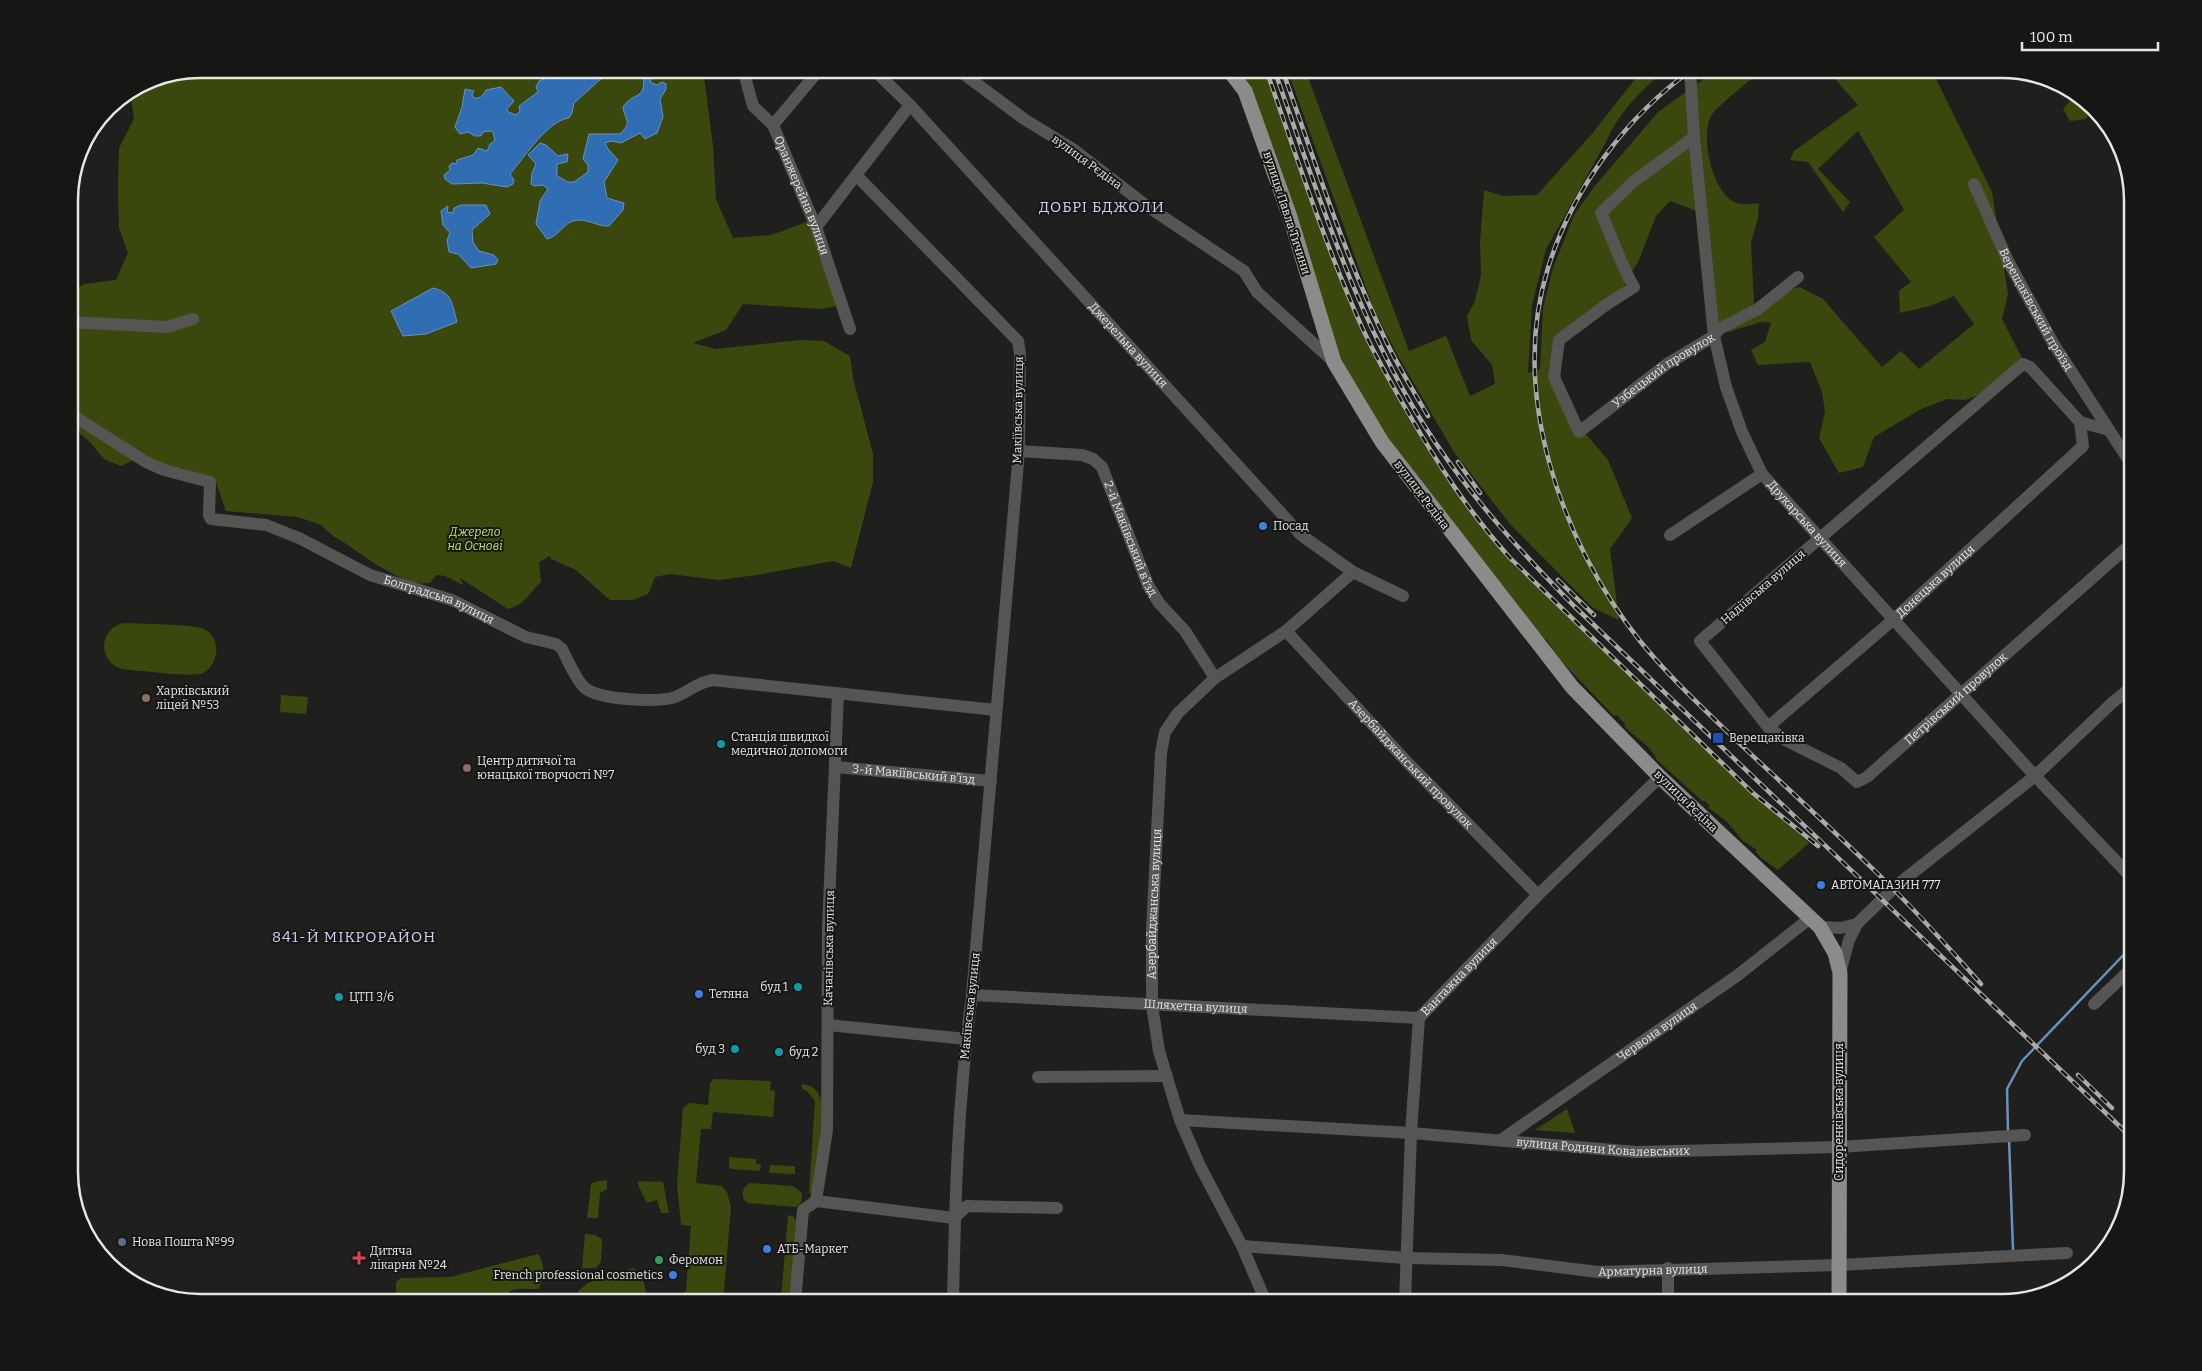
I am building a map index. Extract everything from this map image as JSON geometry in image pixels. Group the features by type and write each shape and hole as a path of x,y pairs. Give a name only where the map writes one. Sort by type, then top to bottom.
{"main road":[{"name":"вулиця Павла Тичини","path":"1235,78 1245,91 1290,217 1334,362"},
{"name":"вулиця Рєдіна","path":"1334,362 1382,442 1487,580 1572,687 1660,777 1815,923 1835,953 1840,973"},
{"name":"Сидоренківська вулиця","path":"1839,1294 1840,973"}],"street":[{"name":"Оранжерейна вулиця","path":"745,78 753,106 772,125 816,227 850,329"},
{"path":"772,125 812,78"},
{"name":"Джерельна вулиця","path":"882,78 910,105 1301,535 1353,572 1403,596"},
{"name":"вулиця Рєдіна","path":"969,78 1024,119 1072,149 1144,204 1244,271 1257,292 1334,362"},
{"name":"Друкарська вулиця","path":"1691,78 1694,137 1714,336 1742,432 1762,474 2035,776 2124,870"},
{"path":"816,227 910,105"},
{"name":"Узбецький провулок","path":"1694,137 1633,182 1601,213 1625,272 1634,287 1559,340 1554,377 1580,432 1667,364 1714,336 1719,329 1758,309 1798,277"},
{"name":"Макіївська вулиця","path":"856,176 1018,341 1020,353 1021,403 1019,451 972,996 966,1039 954,1218 952,1294"},
{"name":"Верещаківський проїзд","path":"1974,184 2008,261 2053,343 2124,453"},
{"path":"78,322 167,327 193,319"},
{"name":"Надіївська вулиця","path":"1768,727 1700,641 2023,364 2030,367 2080,422"},
{"name":"Болградська вулиця","path":"78,419 146,462 164,470 210,482 209,515 211,519 266,525 299,538 370,575 452,600 526,637 556,644 562,649 584,687 592,693 644,700 672,698 701,682 713,680 838,694"},
{"path":"2080,422 2109,430"},
{"name":"Донецька вулиця","path":"1768,727 1894,619 2083,446 2080,422"},
{"name":"2-й Макіївський в’їзд","path":"1019,451 1082,455 1093,459 1102,467 1148,584 1159,603 1185,631 1215,678"},
{"path":"1670,535 1762,474"},
{"name":"Петрівський провулок","path":"1768,727 1786,741 1841,768 1857,782 1867,777 1962,695 2124,550"},
{"name":"Азербайджанська вулиця","path":"1263,1294 1242,1246 1200,1166 1180,1120 1159,1051 1152,1005 1152,931 1161,754 1165,732 1178,713 1215,678 1286,631 1353,572"},
{"name":"Азербайджанський провулок","path":"1286,631 1409,764 1538,895"},
{"name":"Сидоренківська вулиця","path":"1840,973 1844,953 1857,924 1896,886 2035,776 2124,693"},
{"path":"838,694 996,710"},
{"name":"Качанівська вулиця","path":"796,1294 803,1210 816,1201 827,1130 828,927 838,694"},
{"name":"3-й Макіївський в’їзд","path":"835,767 991,781"},
{"name":"Вантажна вулиця","path":"1405,1294 1411,1133 1419,1018 1538,895 1660,777"},
{"path":"1815,923 1841,928 1857,924"},
{"name":"Червона вулиця","path":"1501,1140 1815,923"},
{"path":"2094,1004 2124,976"},
{"name":"Шляхетна вулиця","path":"972,996 1419,1018"},
{"path":"828,1025 966,1039"},
{"path":"1038,1077 1167,1076"},
{"name":"вулиця Родини Ковалевських","path":"1180,1120 1411,1133 1637,1152 1839,1147 2025,1135"},
{"path":"816,1201 954,1218 967,1206 1056,1208"},
{"name":"Арматурна вулиця","path":"1242,1246 1406,1258 1502,1260 1598,1272 1668,1268 1839,1265 2067,1253"},
{"path":"1668,1268 1668,1294"}],"green space":[{"name":"Джерело на Основі","path":"704,78 713,146 716,199 733,238 771,235 809,221 842,305 821,309 743,304 726,330 693,343 716,349 800,340 824,341 850,356 853,378 873,454 873,482 851,568 833,561 719,580 670,574 655,577 648,594 632,600 610,600 576,570 551,559 550,556 539,562 541,582 523,602 508,609 460,578 463,585 445,576 436,575 430,583 412,584 375,564 334,537 321,525 298,517 226,511 216,482 182,468 166,467 144,455 121,466 104,459 89,441 78,432 78,287 84,284 116,280 128,253 119,228 119,148 134,119 131,99 160,84 183,79"},
{"path":"1232,78 1267,78 1313,208 1360,329 1410,421 1446,479 1513,565 1809,843 1778,870 1760,857 1756,852 1757,850 1743,841 1727,822 1709,808 1705,801 1702,801 1657,760 1646,745 1624,726 1626,725 1617,715 1614,716 1560,660 1546,639 1544,639 1377,424 1337,361 1305,255"},
{"path":"1290,78 1308,78 1409,351 1446,336 1470,396 1495,384 1492,365 1471,340 1467,316 1475,301 1481,275 1480,242 1484,190 1503,196 1537,195 1591,135 1636,78 1657,78 1624,111 1546,249 1532,305 1528,373 1540,369 1543,308 1553,268 1574,215 1594,187 1658,112 1705,78 1753,78 1714,112 1708,125 1707,137 1710,164 1720,188 1736,203 1759,203 1758,218 1751,243 1754,304 1767,297 1799,287 1823,299 1882,367 1901,351 1919,369 1974,324 1954,296 1930,306 1900,313 1899,291 1911,282 1874,237 1904,210 1858,131 1818,169 1850,202 1843,212 1808,162 1790,160 1794,151 1858,105 1834,78 1935,78 1992,192 2008,294 2002,319 2022,358 1994,389 1965,400 1947,399 1921,409 1874,437 1863,467 1839,473 1819,438 1825,412 1822,392 1810,362 1758,365 1751,350 1765,342 1771,323 1761,322 1728,332 1713,325 1702,213 1670,201 1656,216 1639,260 1621,291 1559,340 1557,363 1569,408 1585,433 1608,460 1632,518 1610,549 1619,620 1593,608 1510,524 1454,452 1398,356 1374,310"},
{"path":"2072,99 2089,113 2086,119 2070,121 2063,109"},
{"path":"123,623 177,625 204,629 214,639 216,645 215,658 208,669 203,673 197,674 122,669 114,665 109,659 105,653 104,646 109,632"},
{"path":"281,695 308,697 306,714 280,712"},
{"path":"714,1079 771,1081 770,1090 775,1091 773,1117 713,1112 711,1129 701,1129 696,1183 722,1186 727,1192 731,1207 724,1294 682,1294 686,1291 691,1226 681,1225 677,1184 683,1108 689,1103 708,1105 710,1083"},
{"path":"802,1084 815,1089 821,1101 820,1141 812,1193 809,1193 815,1101 807,1091 802,1089"},
{"path":"1567,1109 1575,1133 1535,1130"},
{"path":"729,1157 756,1159 756,1164 761,1164 760,1171 731,1169 729,1167"},
{"path":"770,1165 795,1166 795,1174 769,1173"},
{"path":"607,1180 607,1189 600,1193 598,1218 587,1218 591,1184"},
{"path":"638,1181 663,1182 669,1213 661,1213 657,1200 647,1203 638,1185"},
{"path":"750,1183 793,1186 802,1193 801,1202 796,1207 748,1203 743,1193"},
{"path":"788,1215 794,1217 796,1221 791,1292 789,1294 781,1294"},
{"path":"585,1234 595,1235 602,1239 601,1261 596,1268 582,1268"},
{"path":"538,1254 543,1266 543,1275 539,1289 517,1289 507,1294 396,1294 396,1282 401,1278 450,1277"},
{"path":"633,1268 640,1275 646,1294 578,1294 578,1291 588,1283"}],"water":[{"path":"546,78 602,78 574,103 569,118 553,125 529,150 510,174 514,180 513,184 507,187 482,183 452,184 445,179 444,175 450,170 449,166 452,163 456,164 457,160 473,155 478,148 487,151 490,144 495,141 491,131 483,132 481,136 475,136 468,132 460,134 455,127 462,107 465,89 474,91 472,95 474,98 477,98 482,96 486,90 501,87 514,101 507,109 508,112 516,115 520,111 519,106 538,92 536,87 539,81"},
{"path":"644,78 651,78 650,82 657,85 662,82 666,84 666,89 660,99 663,117 657,133 645,139 640,133 621,143 612,141 605,143 618,160 604,182 607,198 624,203 623,210 609,226 582,220 573,221 547,239 536,224 540,201 548,189 543,185 534,186 531,184 532,173 536,164 528,155 540,143 546,145 558,156 568,154 567,162 557,164 557,176 568,182 574,182 588,172 588,165 583,159 589,134 620,134 627,124 623,107 642,92"},
{"path":"461,205 486,205 490,214 472,230 473,242 479,251 494,255 498,260 496,264 471,268 458,254 449,252 447,240 450,233 443,225 441,211 448,206 447,212 453,213 454,208"},
{"path":"433,288 440,290 451,300 457,322 426,334 403,336 391,311"}],"waterway":[{"path":"2008,1131 2007,1089 2022,1061 2124,954"},
{"path":"2009,1139 2013,1250"}],"railway":[{"path":"1269,78 1299,166 1361,325 1382,367 1418,429 1441,467 1467,504 1510,558 1753,793 1818,846"},
{"path":"1277,78 1343,261 1384,354 1408,399 1435,442 1467,486 1518,547 1574,606 2124,1130"},
{"path":"1285,78 1331,208 1371,310 1428,416"},
{"path":"1682,78 1645,109 1604,157 1571,211 1558,239 1548,268 1538,316 1535,365 1539,415 1550,464 1566,512 1587,559 1612,602 1640,641 1663,668 1701,706 1890,885 1981,984"},
{"path":"1458,462 1480,493"},
{"path":"1558,580 1594,615"},
{"path":"2078,1075 2112,1108"}],"place":[{"name":"Посад","path":"1263,526"},
{"name":"Харківський ліцей №53","path":"146,698"},
{"name":"Верещаківка","path":"1718,738"},
{"name":"Станція швидкої медичної допомоги","path":"721,744"},
{"name":"Центр дитячої та юнацької творчості №7","path":"467,768"},
{"name":"АВТОМАГАЗИН 777","path":"1821,885"},
{"name":"буд 1","path":"798,987"},
{"name":"Тетяна","path":"699,994"},
{"name":"ЦТП 3/6","path":"339,997"},
{"name":"буд 3","path":"735,1049"},
{"name":"буд 2","path":"779,1052"},
{"name":"Нова Пошта №99","path":"122,1242"},
{"name":"АТБ-Маркет","path":"767,1249"},
{"name":"Дитяча лікарня №24","path":"359,1258"},
{"name":"Феромон","path":"659,1260"},
{"name":"French professional cosmetics","path":"673,1275"}],"district":[{"name":"ДОБРІ БДЖОЛИ","path":"1102,207"},
{"name":"841-Й МІКРОРАЙОН","path":"354,937"}]}
